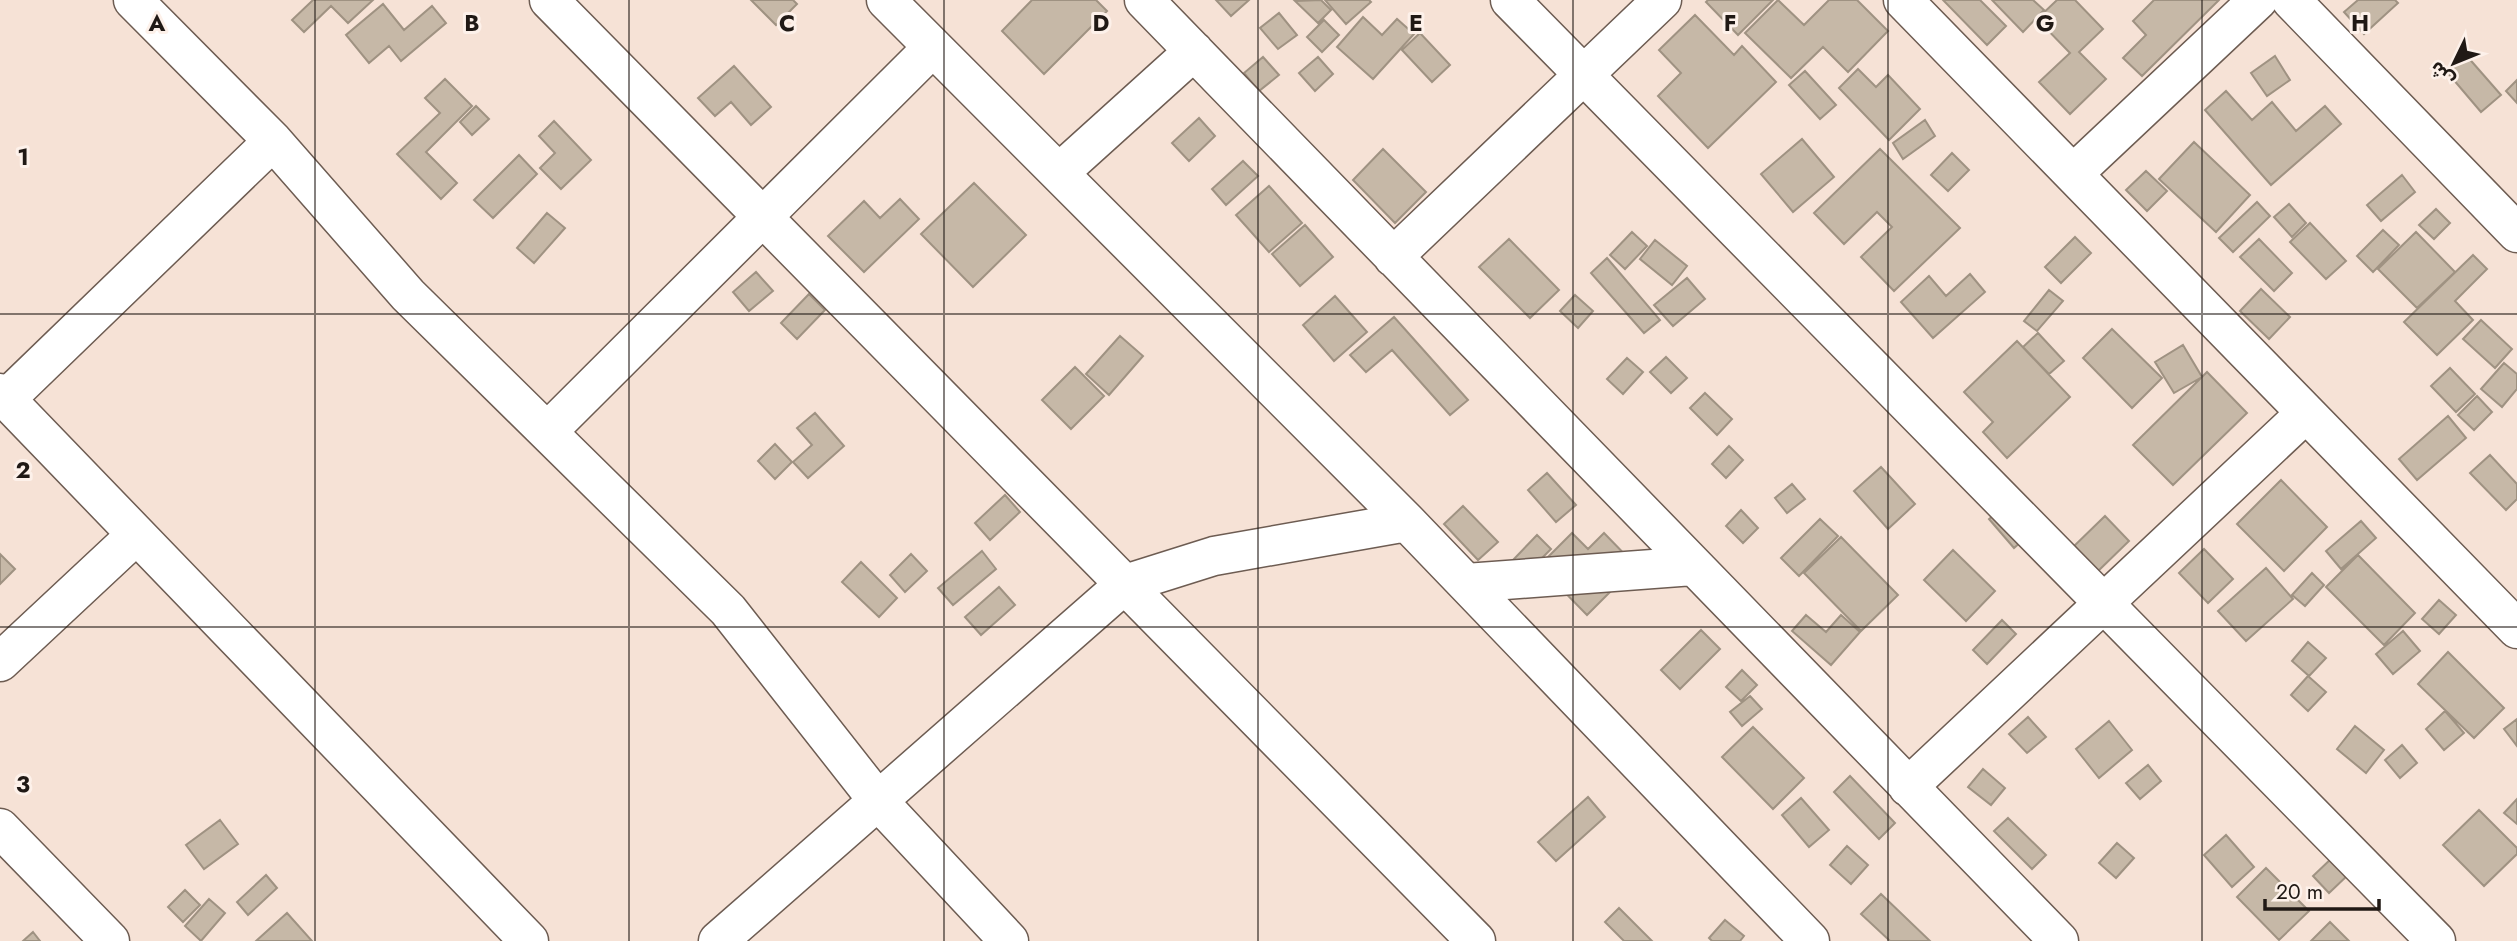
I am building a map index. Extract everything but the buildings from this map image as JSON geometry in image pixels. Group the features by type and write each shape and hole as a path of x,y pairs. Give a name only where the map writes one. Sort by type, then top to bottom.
{"street":[{"path":"549,0 1476,941"},
{"path":"886,0 1407,522 1810,941"},
{"path":"1144,0 2059,941"},
{"path":"1510,0 2436,941"},
{"path":"1393,257 1662,0"},
{"path":"1903,0 2517,629"},
{"path":"2073,174 2258,0"},
{"path":"2291,0 2517,233"},
{"path":"137,1 273,141 408,295 728,610 879,802 1009,941"},
{"path":"548,431 932,48"},
{"path":"1060,172 1194,51"},
{"path":"273,141 3,396 135,536 529,941"},
{"path":"1908,787 2306,413"},
{"path":"718,941 1125,584 1214,555 1407,522"},
{"path":"0,662 135,536"},
{"path":"1466,583 1693,566"},
{"path":"0,828 110,941"}]}
